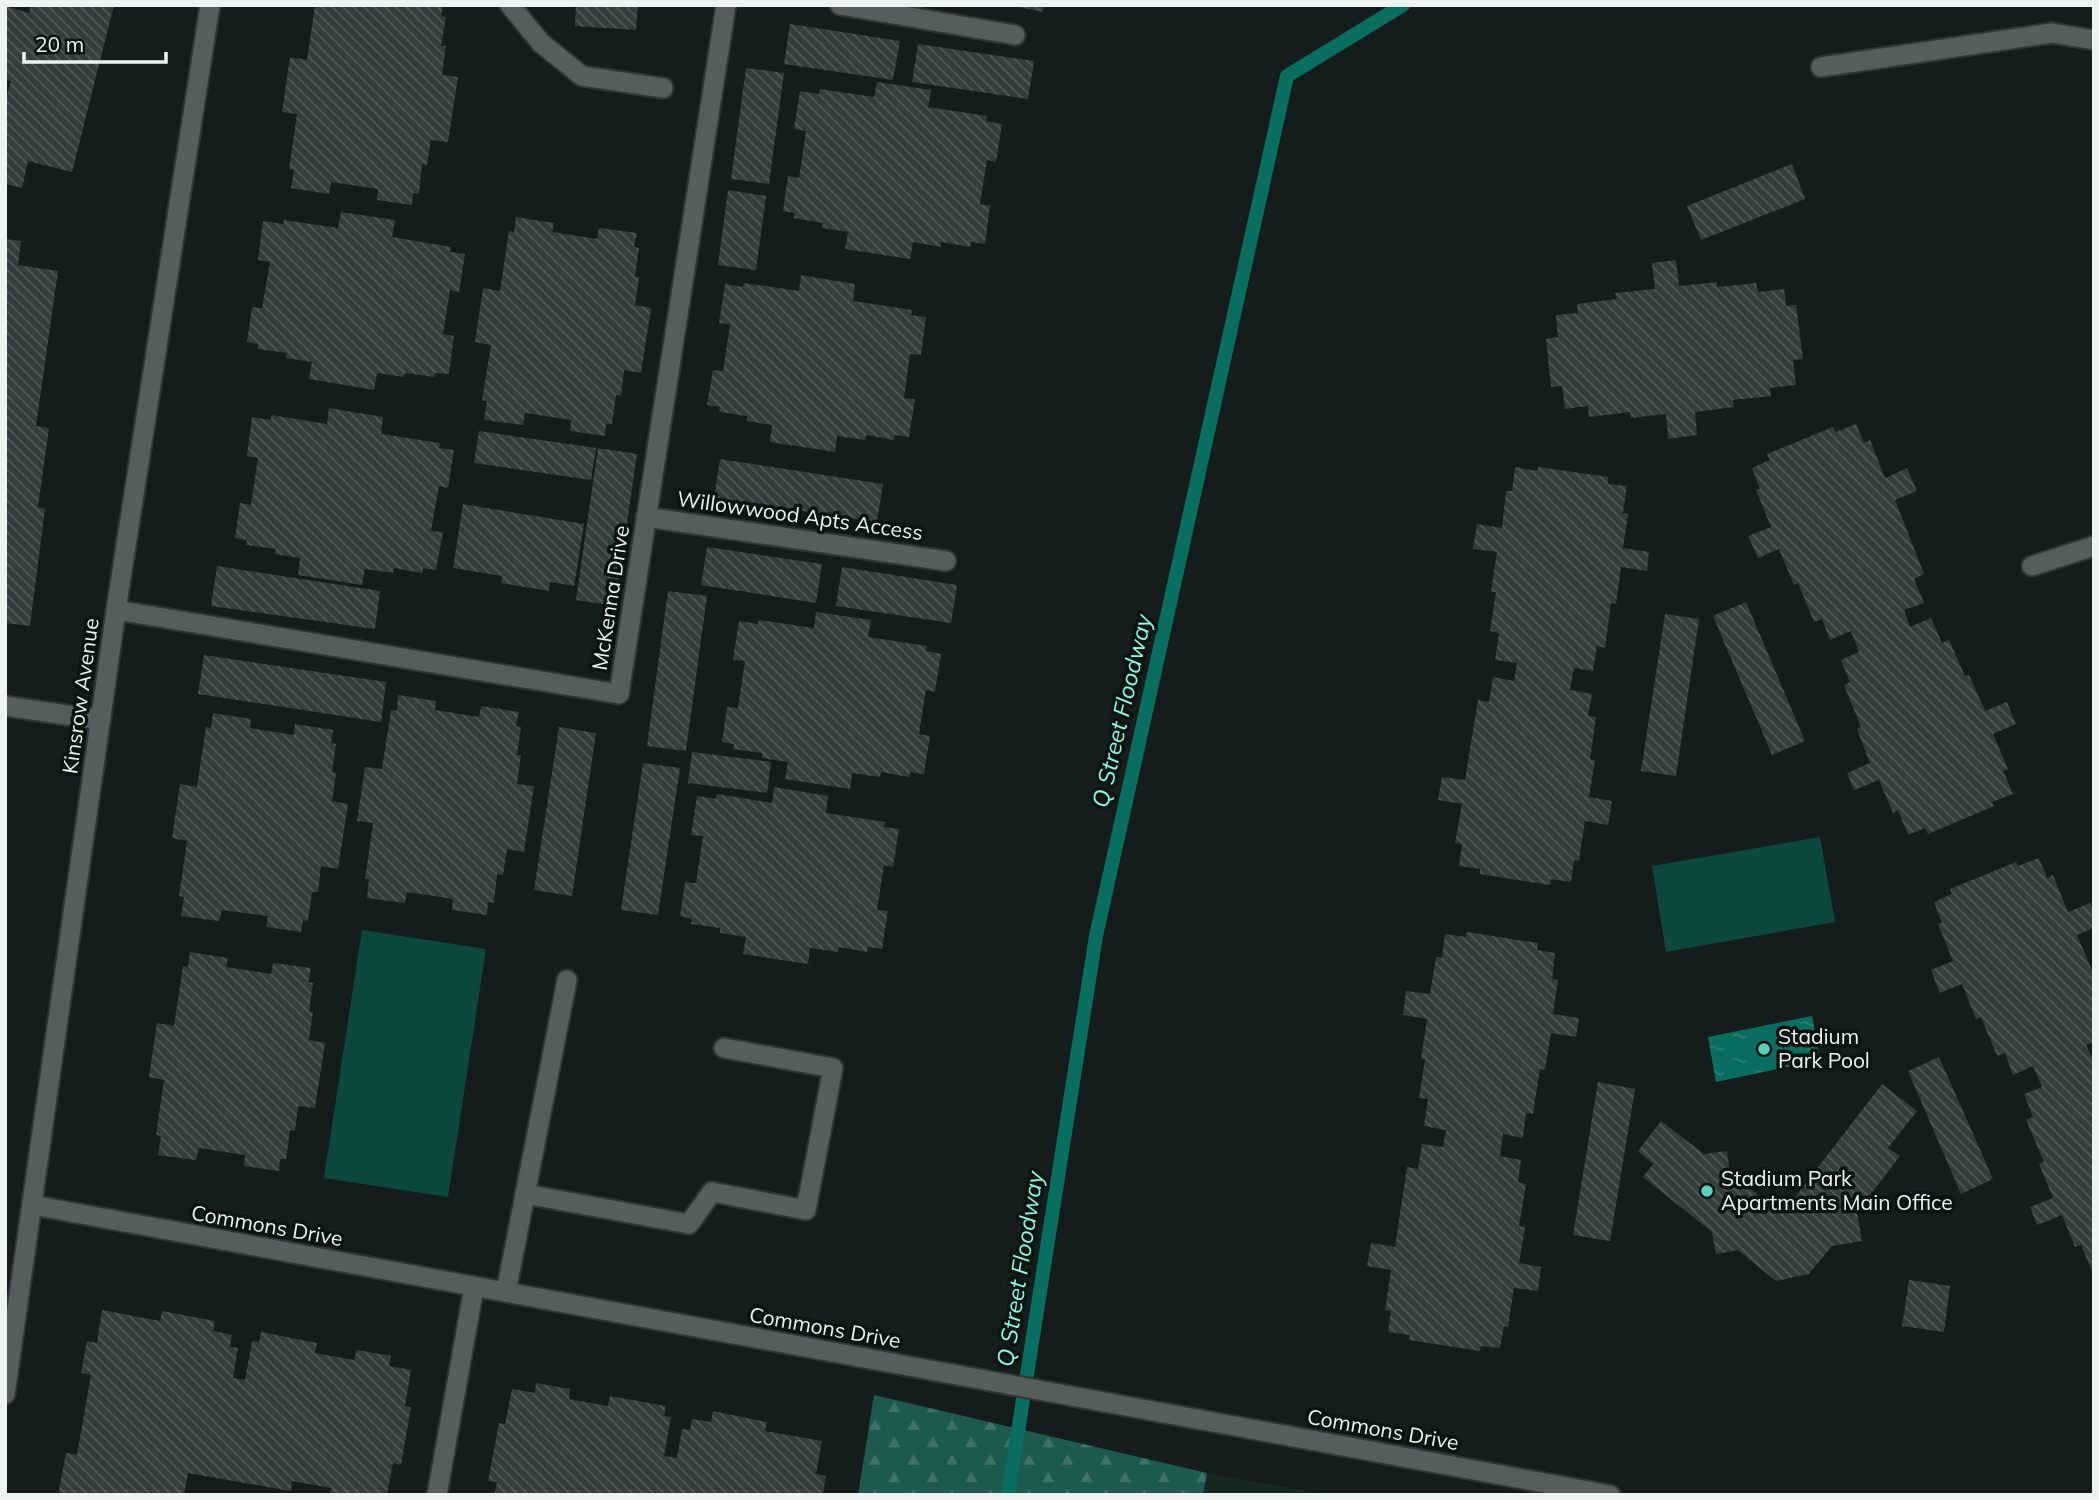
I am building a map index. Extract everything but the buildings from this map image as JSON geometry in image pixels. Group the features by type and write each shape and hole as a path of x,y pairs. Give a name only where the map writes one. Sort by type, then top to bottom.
{"street":[{"name":"Kinsrow Avenue","path":"5,1394 116,610 210,5"},
{"path":"510,5 541,43 582,76 663,88"},
{"name":"McKenna Drive","path":"116,610 619,694 726,5"},
{"path":"840,5 1015,35"},
{"path":"1821,67 2052,33 2094,40"},
{"name":"Willowwood Apts Access","path":"646,517 946,561"},
{"path":"2032,566 2094,546"},
{"path":"5,706 101,720"},
{"path":"506,1292 567,980"},
{"path":"525,1194 689,1224 712,1192 806,1210 833,1068 724,1048"},
{"name":"Commons Drive","path":"32,1205 1610,1495"},
{"path":"437,1495 474,1287"}],"shaded area":[{"path":"1820,837 1835,922 1666,952 1652,866"},
{"path":"362,930 486,949 448,1197 324,1178"},
{"path":"1207,1473 1329,1495 1203,1495"}],"green space":[{"path":"874,1395 1207,1473 1203,1495 858,1495"}],"water":[{"name":"Stadium Park Pool","path":"1812,1016 1820,1060 1716,1082 1708,1037"}],"waterway":[{"name":"Q Street Floodway","path":"1008,1495 1096,936 1287,76 1403,5"}],"place":[{"name":"Stadium Park Pool","path":"1764,1049"},
{"name":"Stadium Park Apartments Main Office","path":"1707,1191"}]}
